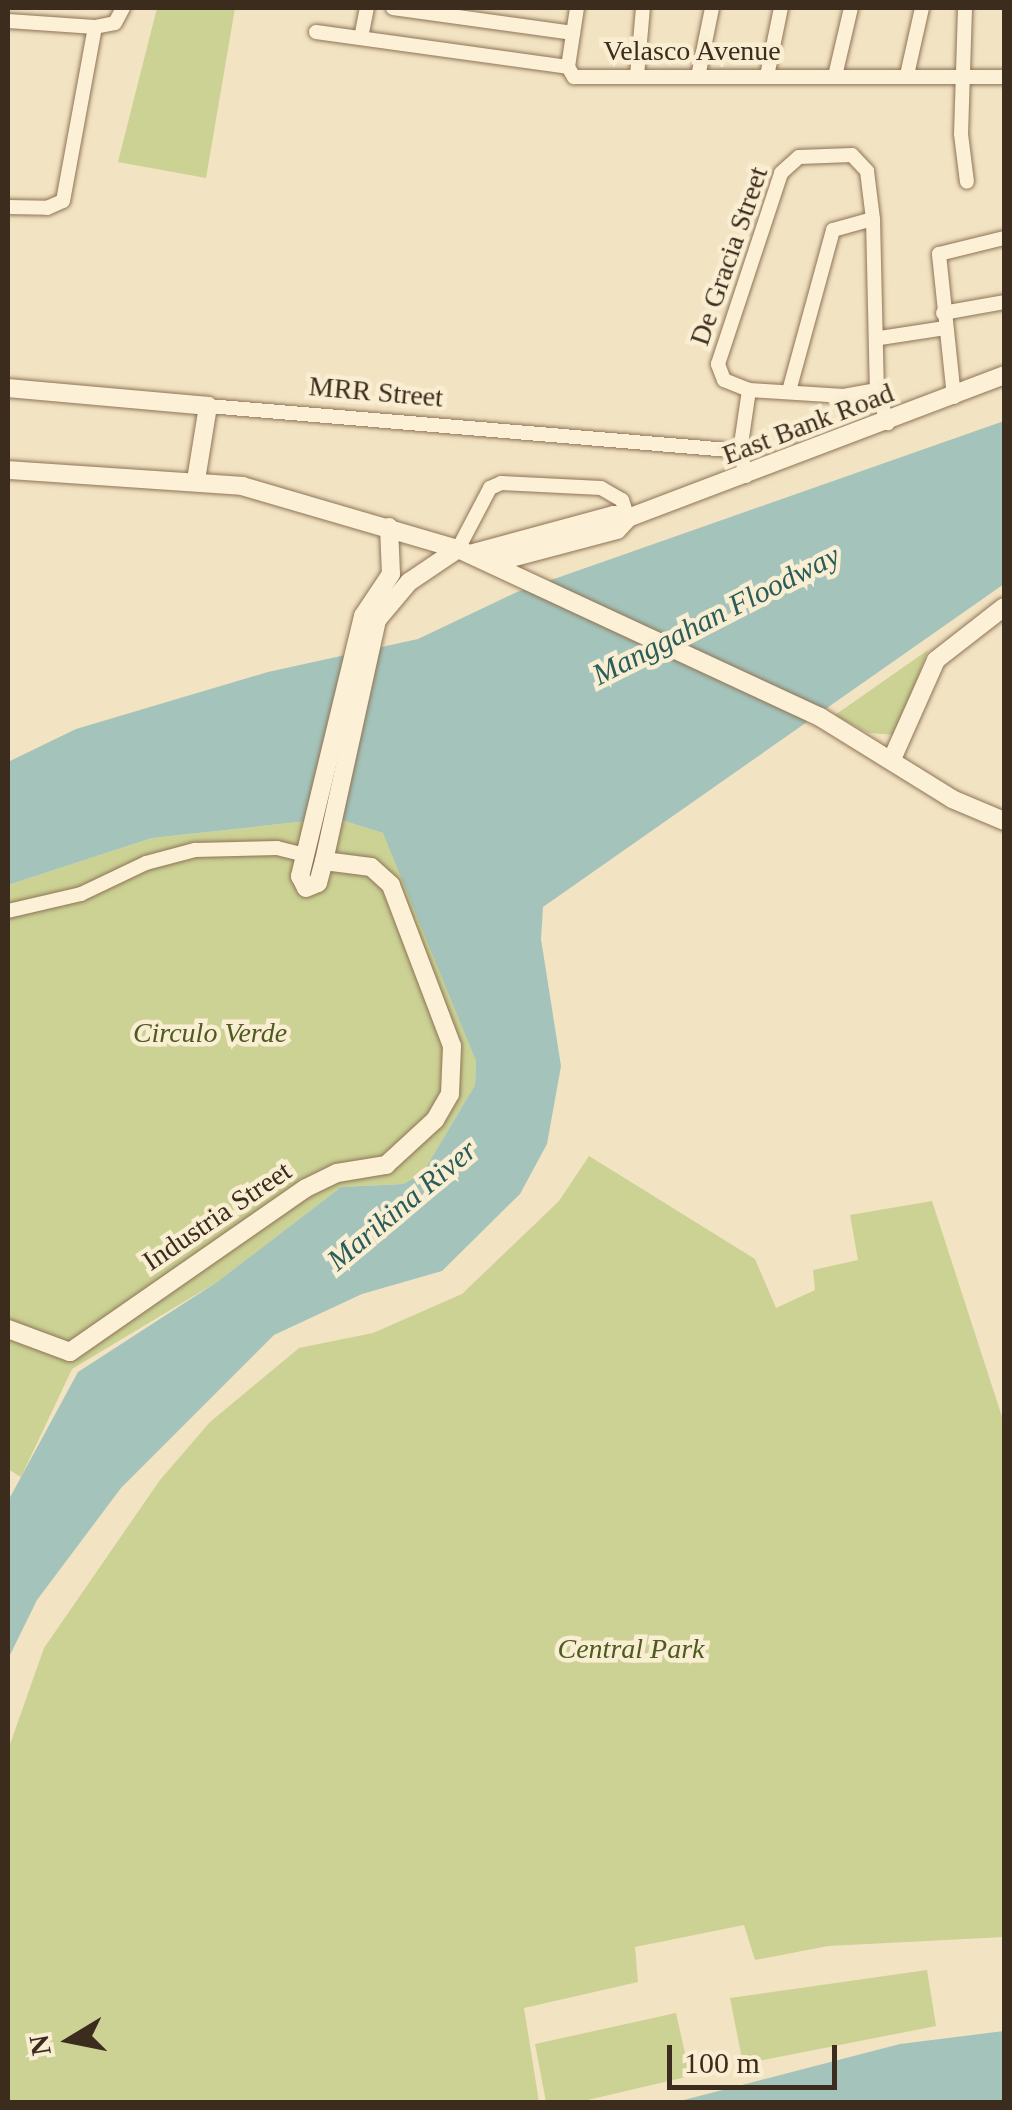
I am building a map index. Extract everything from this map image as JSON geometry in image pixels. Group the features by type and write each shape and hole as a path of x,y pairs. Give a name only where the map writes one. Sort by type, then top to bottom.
{"street":[{"path":"8,21 95,27 116,22 122,8"},
{"path":"361,38 367,8"},
{"name":"Velasco Avenue","path":"393,8 480,14 522,26 573,32 568,67 574,77 1004,77"},
{"path":"522,26 525,8"},
{"path":"573,32 576,8"},
{"path":"637,76 643,8"},
{"path":"698,77 712,8"},
{"path":"767,76 781,8"},
{"path":"834,76 851,8"},
{"path":"907,76 922,8"},
{"path":"966,8 962,79 967,182"},
{"path":"8,207 47,208 62,201 95,27"},
{"path":"316,32 568,67"},
{"name":"De Gracia Street","path":"749,390 724,380 718,364 788,161 860,157 874,219 880,338 877,390"},
{"path":"789,391 833,230 874,219"},
{"path":"954,397 944,321 941,250 1004,238"},
{"path":"880,338 1004,302"},
{"name":"East Bank Road","path":"492,564 618,530 628,518 888,424 1004,375"},
{"name":"MRR Street","path":"8,388 740,451"},
{"path":"746,476 740,451 749,390 844,396 877,390 888,424"},
{"path":"196,480 208,406"},
{"path":"8,470 196,480 259,489 464,551 820,718 952,799 1004,821"},
{"path":"464,551 490,488 501,483 601,488 622,500 628,518"},
{"name":"East Bank Road","path":"370,618 409,582 464,551 614,515 628,518"},
{"path":"390,527 394,570 409,582"},
{"path":"8,911 82,894 146,863 195,850 315,850 370,618 409,532"},
{"path":"892,759 936,660 1004,607"},
{"name":"Industria Street","path":"8,1329 70,1352 306,1188 337,1173 386,1165 434,1120 450,1094 452,1046 391,885 371,867 315,850"}],"green space":[{"path":"157,8 235,8 206,178 118,162"},
{"path":"928,650 896,735 868,733 835,715"},
{"name":"Circulo Verde","path":"335,818 383,833 400,863 476,1061 475,1085 422,1174 403,1184 341,1187 217,1282 72,1369 21,1477 8,1469 8,885 152,838"},
{"name":"Central Park","path":"589,1156 755,1259 776,1308 815,1290 813,1270 858,1260 850,1215 932,1201 1004,1423 1004,1937 828,1946 755,1960 744,1925 635,1947 638,1982 524,2008 539,2102 8,2102 8,1750 44,1648 160,1480 210,1422 299,1348 373,1333 462,1294 559,1201"},
{"path":"927,1970 936,2026 743,2064 730,1998"},
{"path":"676,2013 690,2076 579,2102 546,2102 535,2044"}],"water":[{"path":"1004,421 1004,584 543,907 541,939 561,1066 547,1144 520,1194 442,1271 362,1294 274,1335 121,1488 37,1600 8,1659 8,1501 78,1372 217,1282 341,1187 403,1184 422,1174 475,1085 476,1061 383,833 335,818 152,838 8,885 8,762 76,729 268,672 418,639 517,592"},
{"path":"1004,2031 1004,2102 676,2102 900,2044"}],"water label":[{"name":"Manggahan Floodway","path":"716,615"},
{"name":"Marikina River","path":"402,1205"}]}
